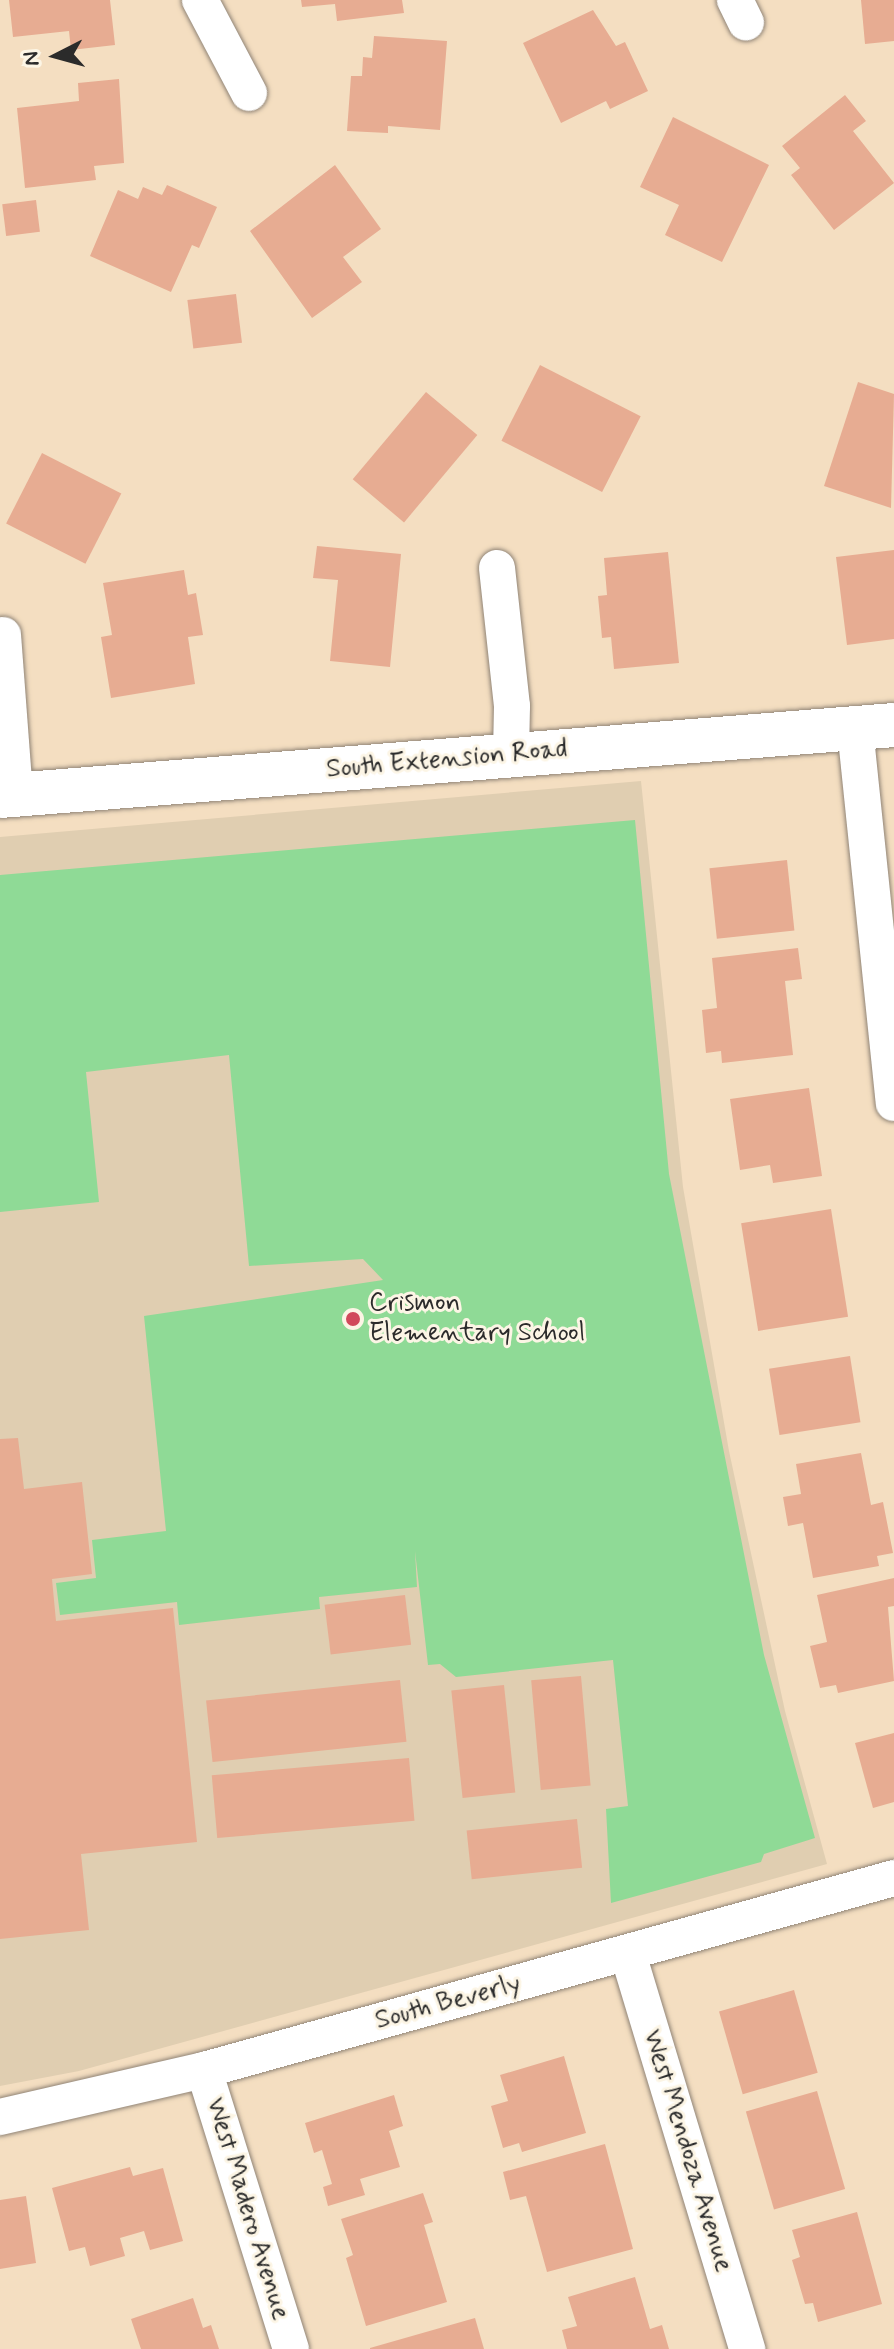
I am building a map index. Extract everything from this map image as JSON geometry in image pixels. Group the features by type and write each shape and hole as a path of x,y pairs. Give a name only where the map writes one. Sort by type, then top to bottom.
{"street":[{"path":"200,0 249,93"},
{"path":"497,568 512,706 511,755"},
{"path":"3,635 8,795"},
{"path":"874,726 894,1103"},
{"name":"South Extension Road","path":"8,795 874,726"},
{"name":"South Beverly","path":"0,2117 204,2070 894,1878"},
{"name":"West Mendoza Avenue","path":"628,1954 747,2349"},
{"name":"West Madero Avenue","path":"204,2070 291,2349"}],"shaded area":[{"name":"Crismon Elementary School","path":"641,781 683,1187 729,1451 785,1711 827,1864 79,2071 0,2086 0,837"}],"green space":[{"path":"635,820 669,1174 764,1655 815,1838 764,1854 761,1862 611,1903 606,1809 628,1806 613,1660 456,1677 440,1664 428,1665 415,1551 417,1587 319,1597 320,1609 179,1625 177,1602 60,1615 56,1583 96,1578 92,1540 166,1531 144,1316 383,1280 363,1259 249,1266 229,1055 86,1072 99,1202 0,1212 0,875"}],"building":[{"path":"9,0 110,0 115,45 71,50 69,31 13,37"},
{"path":"301,0 402,0 404,13 337,21 335,4 302,7"},
{"path":"861,0 894,0 894,41 865,44"},
{"path":"593,10 616,46 625,42 648,91 610,109 606,101 561,123 523,43"},
{"path":"374,36 447,41 440,130 388,126 388,133 347,131 351,76 362,76 363,57 372,58"},
{"path":"119,79 124,163 94,166 96,180 25,188 17,108 79,101 78,83"},
{"path":"845,95 866,121 853,131 894,183 834,230 791,175 800,168 782,146"},
{"path":"673,117 769,165 722,262 665,235 679,205 640,187"},
{"path":"335,165 381,229 343,257 362,282 312,318 250,231"},
{"path":"167,185 217,207 199,248 192,245 171,292 90,256 118,190 138,199 143,187 162,195"},
{"path":"36,200 40,232 6,236 2,204"},
{"path":"236,294 242,343 193,349 187,300"},
{"path":"540,365 641,416 602,492 501,441"},
{"path":"858,382 894,394 891,508 824,486"},
{"path":"426,392 477,435 404,522 353,479"},
{"path":"42,453 121,493 85,564 6,523"},
{"path":"317,546 401,554 390,667 330,661 338,580 313,578"},
{"path":"894,550 894,639 847,645 836,557"},
{"path":"668,552 679,663 614,669 611,637 602,638 598,596 607,595 604,558"},
{"path":"184,570 188,595 196,593 203,635 188,637 195,684 111,698 101,637 112,635 103,583"},
{"path":"787,860 794,931 717,939 709,868"},
{"path":"798,948 802,979 785,981 793,1055 722,1063 721,1051 706,1053 702,1010 717,1008 712,958"},
{"path":"809,1088 822,1176 773,1183 770,1165 740,1170 730,1099"},
{"path":"831,1209 848,1317 758,1331 741,1223"},
{"path":"850,1356 860,1422 779,1435 769,1369"},
{"path":"18,1438 24,1489 82,1482 92,1574 52,1579 56,1621 173,1608 197,1842 81,1854 89,1930 0,1939 0,1439"},
{"path":"861,1453 871,1505 883,1502 893,1553 877,1556 879,1566 813,1578 803,1523 788,1526 783,1497 801,1494 796,1464"},
{"path":"894,1578 894,1606 888,1607 894,1681 838,1693 836,1685 820,1688 810,1646 827,1642 817,1595"},
{"path":"405,1595 411,1645 331,1654 325,1605"},
{"path":"581,1676 591,1786 541,1790 531,1680"},
{"path":"400,1680 406,1742 213,1762 206,1700"},
{"path":"504,1685 515,1792 463,1798 451,1691"},
{"path":"894,1733 894,1802 873,1808 855,1743"},
{"path":"409,1758 414,1821 217,1838 212,1775"},
{"path":"577,1819 582,1868 472,1879 467,1831"},
{"path":"794,1990 818,2073 743,2094 719,2011"},
{"path":"564,2056 586,2133 522,2152 519,2143 503,2148 491,2106 508,2101 500,2075"},
{"path":"817,2091 845,2189 774,2209 746,2111"},
{"path":"394,2095 403,2126 389,2131 400,2167 360,2179 365,2195 328,2206 323,2187 332,2184 322,2150 314,2153 305,2123"},
{"path":"605,2144 633,2249 547,2272 526,2196 510,2200 503,2172"},
{"path":"130,2167 133,2176 163,2168 183,2241 150,2250 144,2231 120,2238 125,2256 90,2266 85,2247 69,2251 52,2188"},
{"path":"423,2193 433,2222 424,2225 447,2302 366,2326 346,2258 353,2255 341,2219"},
{"path":"26,2196 36,2263 0,2269 0,2200"},
{"path":"857,2212 882,2304 818,2322 813,2303 805,2304 792,2260 800,2257 792,2230"},
{"path":"635,2277 650,2329 662,2325 669,2349 567,2349 562,2330 577,2326 568,2297"},
{"path":"193,2298 203,2328 211,2325 219,2349 141,2349 131,2319"},
{"path":"475,2318 484,2349 370,2349 370,2348"}],"place":[{"name":"Crismon Elementary School","path":"353,1319"}]}
